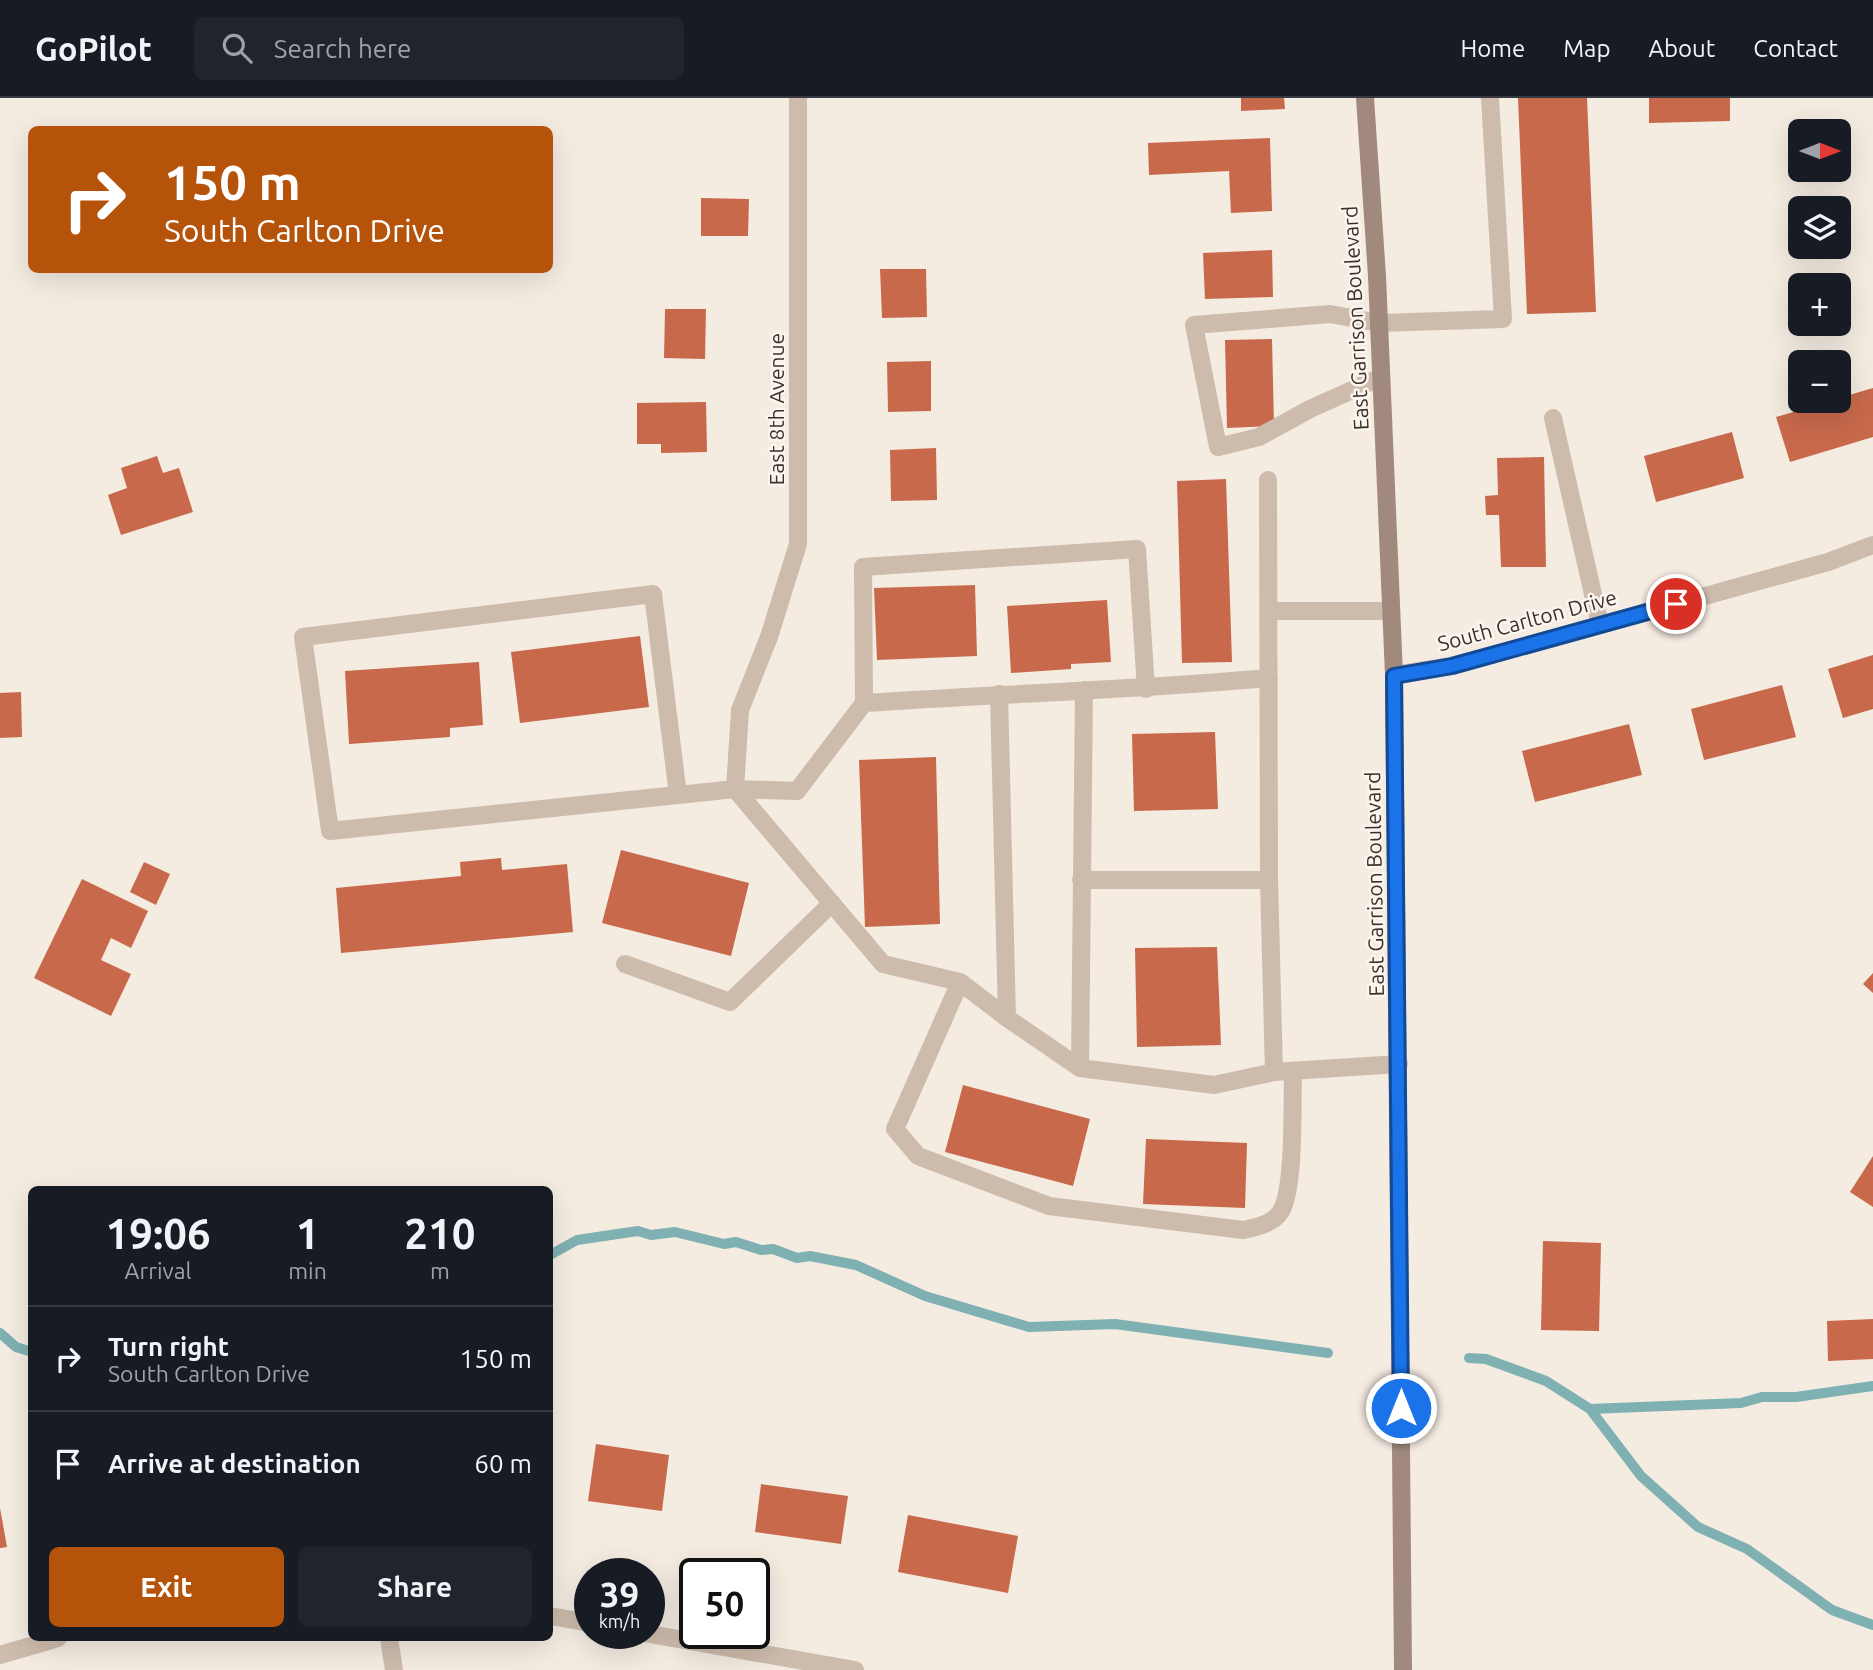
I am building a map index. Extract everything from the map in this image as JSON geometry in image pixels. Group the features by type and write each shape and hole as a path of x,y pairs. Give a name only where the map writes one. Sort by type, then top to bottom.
{"main road":[{"name":"East Garrison Boulevard","path":"1364,98 1379,323 1394,676 1403,1670"}],"street":[{"name":"East 8th Avenue","path":"735,789 740,710 769,637 799,544 798,98"},
{"path":"1381,377 1310,409 1259,437 1218,447 1194,325 1330,314 1379,323 1503,318 1490,98"},
{"path":"1553,418 1600,625"},
{"path":"1268,480 1269,880 1273,1072"},
{"name":"South Carlton Drive","path":"1394,676 1452,666 1828,562 1873,545"},
{"path":"678,795 653,594 303,637 330,831 678,795 735,789 797,791 864,703 863,567 1137,549 1146,689"},
{"path":"1269,611 1391,611"},
{"path":"864,703 999,694 1146,689 1269,678"},
{"path":"1080,1068 1084,690"},
{"path":"999,694 1007,1018"},
{"path":"735,789 883,964 960,982 1080,1068 1214,1085 1273,1072 1399,1064"},
{"path":"1081,880 1269,880"},
{"path":"625,964 730,1002 832,904"},
{"path":"960,982 895,1129 918,1156 1049,1206 1243,1230 1262,1226 1280,1214 1289,1194 1293,1071"},
{"path":"553,1617 574,1620"},
{"path":"665,1637 855,1670"},
{"path":"0,1655 48,1641"},
{"path":"389,1641 394,1670"}],"building":[{"path":"1241,98 1284,98 1285,109 1241,111"},
{"path":"1518,98 1587,98 1596,312 1527,314"},
{"path":"1649,98 1730,98 1730,121 1649,123"},
{"path":"1270,138 1272,211 1231,213 1229,171 1149,175 1148,143"},
{"path":"701,198 749,199 748,236 701,236"},
{"path":"1272,250 1273,297 1205,299 1203,253"},
{"path":"880,269 926,269 927,317 882,318"},
{"path":"665,309 706,309 705,359 664,358"},
{"path":"1272,339 1274,426 1227,428 1225,340"},
{"path":"931,361 931,411 888,412 887,362"},
{"path":"1873,388 1873,437 1790,462 1776,417 1790,413 1851,413 1851,394"},
{"path":"706,402 707,452 661,453 661,444 637,444 637,403"},
{"path":"1732,432 1744,478 1656,502 1644,456"},
{"path":"936,448 937,500 891,501 890,450"},
{"path":"157,456 163,473 179,468 193,512 121,535 108,495 127,488 121,468"},
{"path":"1544,457 1546,567 1501,567 1499,515 1486,515 1485,496 1498,495 1497,458"},
{"path":"1226,479 1232,662 1182,663 1177,481"},
{"path":"975,585 977,656 877,660 874,588"},
{"path":"1107,600 1111,662 1071,664 1071,669 1011,673 1007,606"},
{"path":"640,636 649,707 520,723 511,652"},
{"path":"1873,655 1873,709 1843,718 1828,669"},
{"path":"479,662 483,725 450,728 450,737 349,744 345,671"},
{"path":"1782,685 1796,737 1704,760 1691,709"},
{"path":"21,692 22,737 0,738 0,693"},
{"path":"1629,724 1642,775 1535,802 1522,751"},
{"path":"1215,732 1218,809 1134,811 1132,734"},
{"path":"936,757 940,924 865,927 859,760"},
{"path":"621,850 749,883 731,956 602,923"},
{"path":"501,858 502,870 567,864 573,932 341,953 336,888 461,876 460,862"},
{"path":"144,862 170,874 156,905 130,892"},
{"path":"82,879 148,911 131,948 111,938 101,960 131,974 111,1016 34,978"},
{"path":"1217,947 1221,1045 1137,1047 1135,948"},
{"path":"1873,973 1873,993 1863,984"},
{"path":"963,1085 1090,1119 1073,1186 945,1152"},
{"path":"1146,1139 1247,1143 1245,1208 1143,1204"},
{"path":"1873,1156 1873,1207 1850,1192"},
{"path":"1543,1241 1601,1243 1599,1331 1541,1330"},
{"path":"1873,1319 1873,1359 1828,1361 1827,1321"},
{"path":"596,1444 669,1455 662,1511 588,1501"},
{"path":"761,1484 848,1496 841,1544 755,1532"},
{"path":"0,1508 7,1547 0,1548"},
{"path":"908,1515 1018,1536 1008,1593 898,1572"}],"waterway":[{"path":"553,1253 577,1240 638,1231 651,1235 675,1232 724,1244 736,1242 761,1250 773,1249 797,1258 810,1256 856,1265 925,1296 1029,1327 1115,1324 1328,1353"},
{"path":"0,1333 16,1347 28,1351"},
{"path":"1469,1358 1486,1359 1546,1381 1590,1409 1641,1476 1698,1527 1747,1549 1832,1610 1873,1625"},
{"path":"1590,1409 1741,1403 1762,1397 1796,1397 1873,1386"}],"route":[{"path":"1401,1408 1394,676 1452,666 1676,604"}]}
